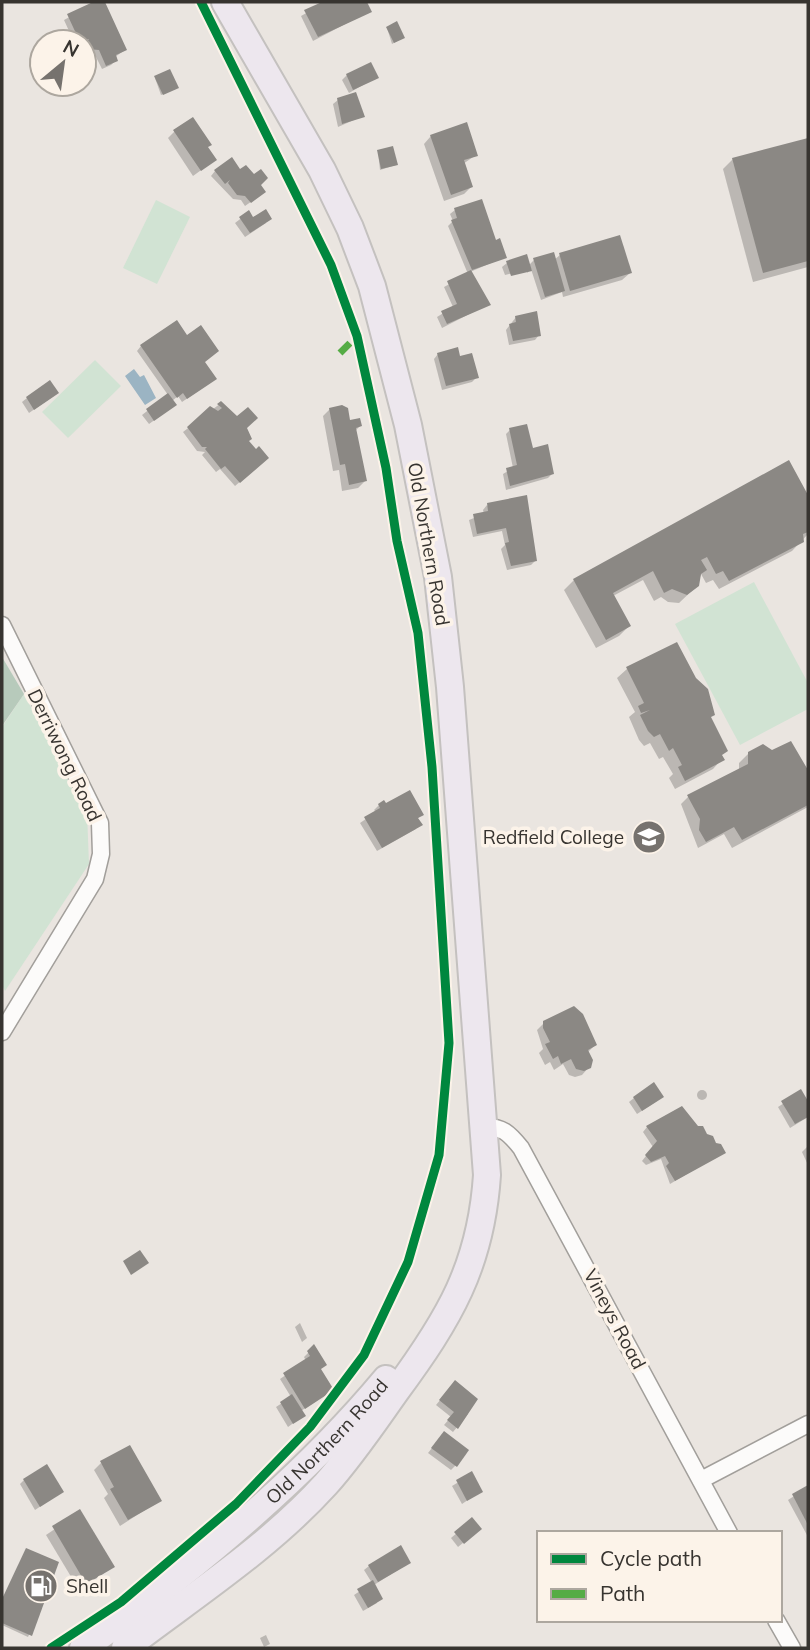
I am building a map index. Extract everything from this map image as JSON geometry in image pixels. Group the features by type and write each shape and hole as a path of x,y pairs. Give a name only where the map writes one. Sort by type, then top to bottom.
{"main road":[{"name":"Old Northern Road","path":"125,1648 232,1567 326,1484 426,1350 465,1281 482,1226 487,1175 449,675 438,577 408,425 372,286 350,228 322,170 225,2"},
{"name":"Old Northern Road","path":"83,1648 190,1567 307,1461 369,1400 411,1346 458,1262 483,1127"},
{"path":"113,1648 139,1607"}],"street":[{"name":"Derriwong Road","path":"2,625 100,823 101,844 95,879 2,1032"},
{"name":"Vineys Road","path":"483,1127 498,1127 510,1134 521,1147 729,1531"},
{"path":"701,1480 808,1424"},
{"path":"777,1622 792,1648"}],"green space":[{"path":"156,200 190,217 157,284 123,268"},
{"path":"95,360 121,386 68,438 42,412"},
{"path":"754,582 808,683 808,709 740,745 675,624"},
{"path":"2,657 24,694 2,726"},
{"path":"24,694 87,812 89,864 5,991 2,985 2,727"}],"water":[{"path":"134,369 140,377 144,375 156,398 145,405 125,376"}],"building":[{"path":"93,2 105,2 127,50 116,55 118,61 106,66 98,50 98,28 74,28 67,14"},
{"path":"322,2 367,2 372,12 318,37 304,10"},
{"path":"397,21 405,38 394,43 386,27"},
{"path":"371,62 379,78 353,90 346,74"},
{"path":"170,69 179,88 163,95 154,76"},
{"path":"356,92 365,117 342,124 337,98"},
{"path":"193,117 212,145 208,147 217,160 201,171 173,130"},
{"path":"467,122 478,156 464,160 473,187 451,195 430,135"},
{"path":"808,138 808,261 763,273 732,158"},
{"path":"393,146 398,165 381,169 377,150"},
{"path":"232,157 240,169 246,165 254,174 261,169 268,178 261,185 266,192 251,203 245,196 237,195 228,183 230,180 225,184 214,170"},
{"path":"482,199 496,240 500,238 507,258 472,270 451,220 457,218 454,208"},
{"path":"266,209 272,219 250,233 239,217 249,210 253,217"},
{"path":"620,235 632,273 570,291 559,253"},
{"path":"554,252 565,291 545,297 533,258"},
{"path":"527,254 532,271 511,276 506,261"},
{"path":"471,270 491,305 447,324 441,311 457,304 447,281"},
{"path":"537,311 541,336 513,341 509,324 516,322 515,316"},
{"path":"177,320 187,335 201,325 219,351 205,362 217,379 187,399 183,393 177,398 140,345"},
{"path":"458,347 460,356 472,353 479,378 446,386 437,353"},
{"path":"50,380 59,393 34,410 26,397"},
{"path":"168,393 177,405 154,421 146,409"},
{"path":"221,401 237,416 248,407 258,418 247,428 252,439 249,441 256,449 259,446 269,458 240,483 225,466 221,469 205,449 207,447 202,447 187,427 210,406 218,411 222,408 217,404"},
{"path":"342,405 348,408 350,420 360,418 362,426 356,428 367,481 349,485 345,464 340,465 329,408"},
{"path":"527,424 533,448 548,444 554,474 510,486 506,468 517,465 509,428"},
{"path":"789,460 808,495 808,532 803,534 804,542 729,581 723,571 716,574 707,557 701,560 707,570 701,574 699,586 687,595 672,589 664,593 653,571 613,593 631,626 606,640 573,579"},
{"path":"527,495 537,561 511,566 505,543 509,542 506,528 477,534 473,514 488,511 487,503"},
{"path":"677,642 696,678 708,689 715,715 711,717 728,751 722,755 725,760 685,781 678,767 682,765 673,748 669,751 660,734 654,737 648,731 640,715 650,710 641,713 638,706 644,703 626,667"},
{"path":"791,741 808,770 808,805 742,840 734,827 706,842 699,830 700,819 687,795 748,764 748,752 763,744 772,750"},
{"path":"410,790 424,815 418,818 423,825 382,848 364,817 380,808 378,804 384,800 386,803"},
{"path":"574,1006 583,1014 597,1045 588,1050 593,1060 591,1068 584,1071 576,1069 571,1059 561,1064 558,1056 553,1059 545,1044 550,1042 543,1028 543,1021"},
{"path":"654,1082 664,1097 642,1111 633,1097"},
{"path":"801,1089 808,1101 808,1117 795,1124 781,1101"},
{"path":"682,1106 698,1126 703,1126 716,1143 721,1144 726,1153 675,1181 666,1166 669,1163 665,1156 651,1162 645,1155 657,1141 646,1126"},
{"path":"140,1250 149,1263 131,1275 123,1261"},
{"path":"314,1344 327,1365 321,1369 334,1390 305,1409 283,1373 310,1356 307,1351"},
{"path":"455,1380 478,1399 458,1429 447,1420 454,1412 439,1400"},
{"path":"292,1394 306,1416 293,1424 280,1402"},
{"path":"444,1431 469,1450 457,1467 431,1448"},
{"path":"130,1445 162,1501 128,1520 110,1489 114,1487 100,1461"},
{"path":"47,1464 64,1492 40,1507 23,1479"},
{"path":"472,1471 483,1492 467,1501 456,1480"},
{"path":"808,1485 808,1525 792,1494"},
{"path":"80,1509 115,1567 86,1584 52,1526"},
{"path":"472,1517 482,1529 464,1544 454,1532"},
{"path":"401,1545 411,1563 378,1582 368,1565"},
{"path":"26,1548 59,1562 32,1636 2,1623 2,1599"},
{"path":"373,1580 383,1599 368,1608 357,1589"}],"marked path":[{"path":"340,353 357,336"}],"cycle path":[{"path":"51,1648 121,1602 236,1504 310,1427 364,1355 408,1262 439,1155 449,1043 432,767 418,633 397,541 386,468 357,336 331,265 201,2"}],"place":[{"name":"Redfield College","path":"649,837"},
{"name":"Shell","path":"41,1586"}]}
